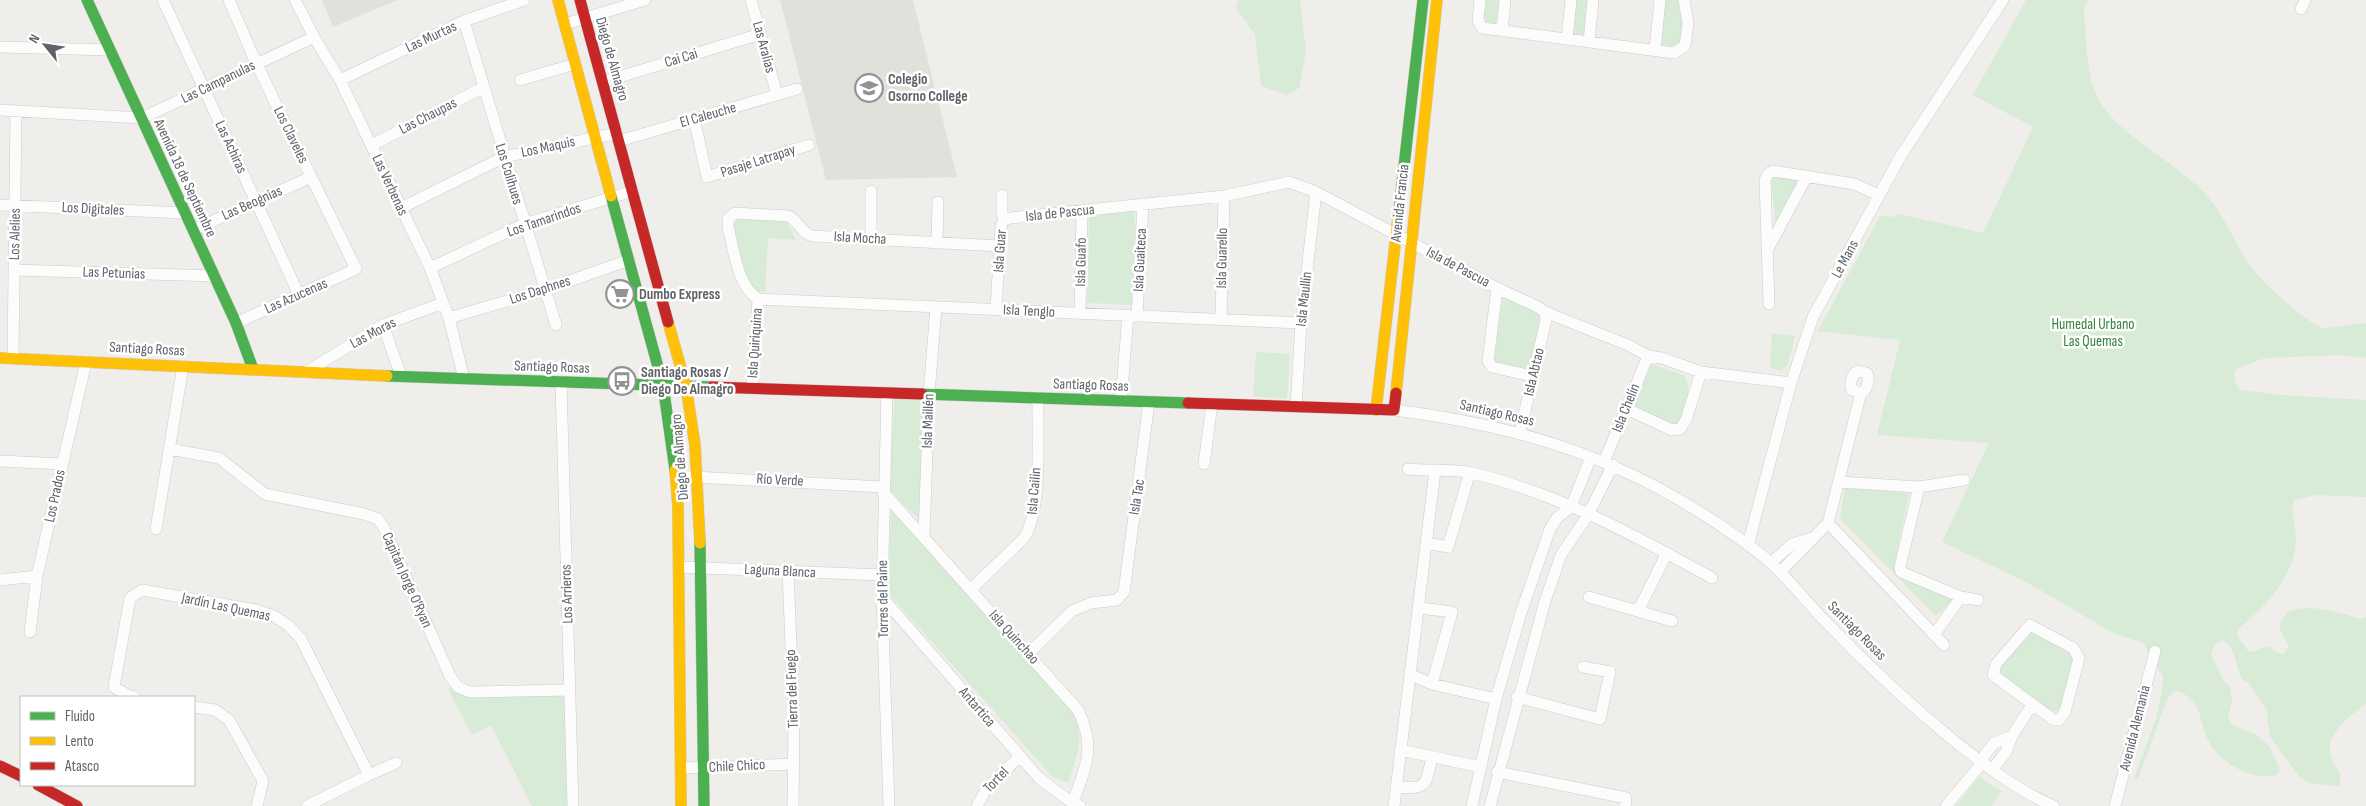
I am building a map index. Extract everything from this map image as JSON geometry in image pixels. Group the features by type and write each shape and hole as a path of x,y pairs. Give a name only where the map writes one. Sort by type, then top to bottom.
{"street":[{"name":"Las Achiras","path":"163,0 298,295"},
{"name":"Los Claveles","path":"229,0 256,63 356,269"},
{"name":"Las Verbenas","path":"295,0 314,37 340,80 430,268 449,318 464,379"},
{"name":"Las Murtas","path":"340,80 464,21 524,0"},
{"name":"Diego de Almagro","path":"558,0 663,385 676,476 681,806"},
{"name":"Diego de Almagro","path":"580,0 686,386 698,476 704,806"},
{"path":"565,24 645,0"},
{"name":"Las Aralias","path":"751,0 777,95"},
{"name":"Avenida Francia","path":"1376,410 1423,0"},
{"name":"Avenida Francia","path":"1394,410 1437,0"},
{"path":"1480,0 1479,25 1482,28 1674,53 1685,46 1688,23 1684,0"},
{"path":"1502,31 1505,0"},
{"path":"1567,39 1571,0"},
{"path":"1589,42 1593,0"},
{"path":"1655,50 1660,0"},
{"name":"Le Mans","path":"1748,545 1791,383 1813,317 1900,157 2003,0"},
{"name":"Avenida 18 de Septiembre","path":"91,1 110,50 236,323 253,369"},
{"name":"Los Colihues","path":"464,21 556,325"},
{"name":"Cai Cai","path":"603,82 760,34"},
{"name":"Las Campanulas","path":"0,110 142,118 314,37"},
{"path":"0,47 110,50"},
{"path":"1416,62 1429,64"},
{"path":"520,80 575,64"},
{"name":"Las Chaupas","path":"372,145 484,87"},
{"name":"El Caleuche","path":"618,137 797,89"},
{"name":"Los Alelies","path":"14,358 16,111"},
{"name":"Pasaje Latrapay","path":"694,118 707,177 809,145"},
{"name":"Los Maquis","path":"401,208 504,157 595,137 618,137"},
{"path":"1406,157 1419,159"},
{"path":"1769,304 1769,247 1765,180 1768,174 1773,171 1861,186 1879,195"},
{"path":"1769,247 1807,176"},
{"name":"Las Beognias","path":"193,230 311,177"},
{"name":"Isla de Pascua","path":"1004,220 1224,196 1289,182 1316,192 1545,312 1628,345 1648,356 1662,358 1701,372 1791,383"},
{"path":"871,191 871,239"},
{"name":"Los Tamarindos","path":"430,268 524,224 633,192"},
{"name":"Isla Maullín","path":"1296,407 1301,323 1316,192"},
{"name":"Isla Guar","path":"996,309 1001,226 1004,220 1002,214 1002,195"},
{"name":"Isla Guarello","path":"1221,319 1224,196"},
{"path":"937,243 938,202"},
{"name":"Isla Guaiteca","path":"1121,401 1143,204"},
{"name":"Los Digitales","path":"0,205 185,213"},
{"name":"Isla Guafo","path":"1080,313 1082,210"},
{"name":"Isla Mocha","path":"730,216 735,213 744,212 788,216 794,218 802,231 808,235 1000,246"},
{"name":"Isla Quiriquina","path":"730,216 728,227 743,282 749,292 758,299 752,388"},
{"name":"Los Daphnes","path":"449,318 544,290 629,260"},
{"name":"Las Azucenas","path":"236,323 356,269"},
{"name":"Las Petunias","path":"14,270 214,276"},
{"path":"1497,288 1488,361 1492,367 1532,376"},
{"name":"Isla Tenglo","path":"758,299 1301,323"},
{"name":"Las Moras","path":"306,372 383,324 443,303"},
{"name":"Isla Maillén","path":"924,536 929,394 936,307"},
{"name":"Isla Abtao","path":"1520,432 1546,320 1545,312"},
{"path":"383,324 401,376"},
{"name":"Isla Chelín","path":"1490,806 1517,697 1545,601 1561,555 1588,515 1643,365 1648,356"},
{"name":"Santiago Rosas","path":"0,358 464,379 1394,410 1465,420 1520,432 1592,457 1608,463 1675,497 1748,545 1771,564 1825,621 1906,700 1981,762 2018,788 2054,806"},
{"name":"Los Prados","path":"30,632 38,576 86,362"},
{"path":"156,529 183,366"},
{"path":"1627,409 1672,430 1680,429 1686,420 1701,372"},
{"name":"Los Arrieros","path":"561,382 573,806"},
{"name":"Torres del Paine","path":"887,393 883,489 882,597 889,806"},
{"path":"1780,572 1828,524 1861,393"},
{"name":"Isla Cailin","path":"971,589 1024,538 1029,529 1036,497 1038,398"},
{"name":"Isla Tac","path":"1028,654 1072,611 1091,603 1117,600 1124,592 1149,402"},
{"path":"1204,464 1212,404"},
{"name":"Capitán Jorge O'Ryan","path":"169,449 219,458 265,494 370,515 378,519 384,528 450,676 462,689 477,692 570,690"},
{"path":"1472,806 1496,699 1521,613 1550,529 1557,518 1571,506 1592,457"},
{"path":"0,461 62,464"},
{"path":"1408,469 1470,472 1526,487 1630,533 1712,578"},
{"path":"1394,806 1436,471"},
{"path":"1427,543 1448,547 1470,472"},
{"name":"Río Verde","path":"676,476 883,489"},
{"path":"1838,482 1919,487 1964,480"},
{"path":"1919,487 1900,567 1901,572 1961,597 1978,600"},
{"name":"Isla Quinchao","path":"883,489 1072,702 1086,731 1088,759 1074,805"},
{"path":"1828,524 1944,646"},
{"path":"1771,564 1792,544 1814,537"},
{"path":"1638,610 1667,553"},
{"name":"Laguna Blanca","path":"678,567 882,575"},
{"name":"Tierra del Fuego","path":"788,571 794,806"},
{"path":"0,580 38,576"},
{"name":"Jardín Las Quemas","path":"129,696 114,686 130,598 142,590 265,612 289,626 301,640 369,776"},
{"name":"Antartica","path":"882,597 1039,778 1074,805"},
{"path":"1589,597 1672,621"},
{"path":"1934,635 1961,597"},
{"path":"1420,608 1452,612 1432,684"},
{"path":"2030,625 2073,648 2079,658 2062,717 2059,720 2054,720 2032,705 1993,675 1993,668 2025,628 2030,625"},
{"name":"Avenida Alemania","path":"2115,806 2155,651"},
{"path":"1517,697 1600,719 1610,672 1582,667"},
{"path":"1411,675 1432,684 1496,699"},
{"path":"1992,770 2006,752 2012,736 2032,705"},
{"path":"195,706 215,710 234,725 263,781 257,806"},
{"path":"1946,806 1994,743 2012,736"},
{"path":"1400,750 1481,767"},
{"name":"Tortel","path":"977,806 986,788 1020,756"},
{"path":"1396,787 1416,788 1423,786 1427,781 1432,757"},
{"path":"307,806 396,763"},
{"name":"Chile Chico","path":"681,768 794,764"},
{"path":"0,766 20,776"},
{"path":"1498,772 1626,798 1624,806"},
{"path":"40,786 77,806"}],"shaded area":[{"path":"322,0 398,0 333,27"},
{"name":"Colegio Osorno College","path":"780,0 913,0 957,177 826,180"}],"green space":[{"path":"1238,0 1300,0 1306,51 1299,88 1288,95 1261,86 1255,34 1236,8"},
{"path":"1485,0 1499,0 1496,25 1482,24"},
{"path":"1575,0 1589,0 1586,35 1571,33"},
{"path":"1664,0 1679,0 1683,31 1675,46 1660,45"},
{"name":"Humedal Urbano Las Quemas","path":"2026,0 2089,0 2085,6 2084,13 2092,84 2096,95 2112,118 2138,141 2182,173 2208,197 2219,212 2251,267 2269,287 2303,316 2322,328 2366,323 2366,358 2339,355 2265,358 2236,369 2234,380 2240,390 2282,395 2366,400 2366,497 2315,495 2294,500 2296,538 2295,552 2291,565 2277,590 2268,601 2237,630 2238,637 2249,652 2266,647 2284,654 2289,646 2281,633 2280,626 2288,612 2297,609 2315,608 2334,611 2361,619 2366,617 2366,703 2340,726 2334,734 2331,743 2330,752 2341,775 2339,786 2316,784 2305,781 2299,776 2271,738 2267,721 2268,712 2248,682 2243,680 2231,648 2223,640 2214,645 2211,654 2222,678 2230,687 2232,700 2228,718 2234,725 2258,736 2265,742 2273,754 2280,771 2277,775 2256,775 2234,767 2225,760 2210,743 2195,705 2180,691 2173,692 2168,697 2138,779 2134,778 2156,719 2163,685 2163,676 2143,643 2113,633 2028,583 1942,542 1989,443 1877,435 1900,340 1818,331 1880,216 1891,217 1899,214 1983,233 2033,127 1973,95"},
{"path":"1777,174 1802,177 1776,228 1771,179"},
{"path":"1135,211 1133,305 1087,303 1089,216"},
{"path":"743,217 787,222 796,240 768,238 765,292 755,291 747,283 733,226 736,220"},
{"path":"1503,295 1540,315 1544,323 1528,373 1498,366 1494,360"},
{"path":"1772,333 1795,336 1788,363 1782,371 1770,368"},
{"path":"1256,352 1290,354 1287,399 1253,396"},
{"path":"1652,364 1685,376 1688,401 1678,425 1669,426 1635,409 1634,405"},
{"path":"895,393 927,395 920,520 889,490"},
{"path":"1845,487 1909,493 1894,566 1900,576 1958,595 1936,616 1840,519"},
{"path":"891,510 1074,714 1079,731 1079,740 1068,783 1052,776 888,593"},
{"path":"2034,631 2071,652 2074,658 2060,707 2057,711 2050,711 1998,673 1999,668 2028,632"},
{"path":"447,687 465,696 565,695 567,806 532,806 491,725 472,735"},
{"path":"1979,777 2002,791 1991,806 1956,806"}],"traffic: fast":[{"path":"87,0 236,323 253,369"},
{"path":"1399,210 1423,0"},
{"path":"611,196 663,385 675,470"},
{"path":"387,376 712,387"},
{"path":"922,394 1188,403"},
{"path":"700,543 704,806"}],"traffic: slow":[{"path":"558,0 611,196"},
{"path":"1396,393 1437,0"},
{"path":"1376,410 1399,210"},
{"path":"668,322 686,386 695,445 700,543"},
{"path":"0,358 387,376"},
{"path":"675,470 678,507 681,806"}],"traffic: jam":[{"path":"580,0 668,322"},
{"path":"712,387 922,394"},
{"path":"1188,403 1394,410 1396,393"},
{"path":"0,766 20,776"},
{"path":"40,786 77,806"}],"place":[{"name":"Colegio Osorno College","path":"869,88"},
{"name":"Dumbo Express","path":"620,294"},
{"name":"Santiago Rosas / Diego De Almagro","path":"622,381"}]}
